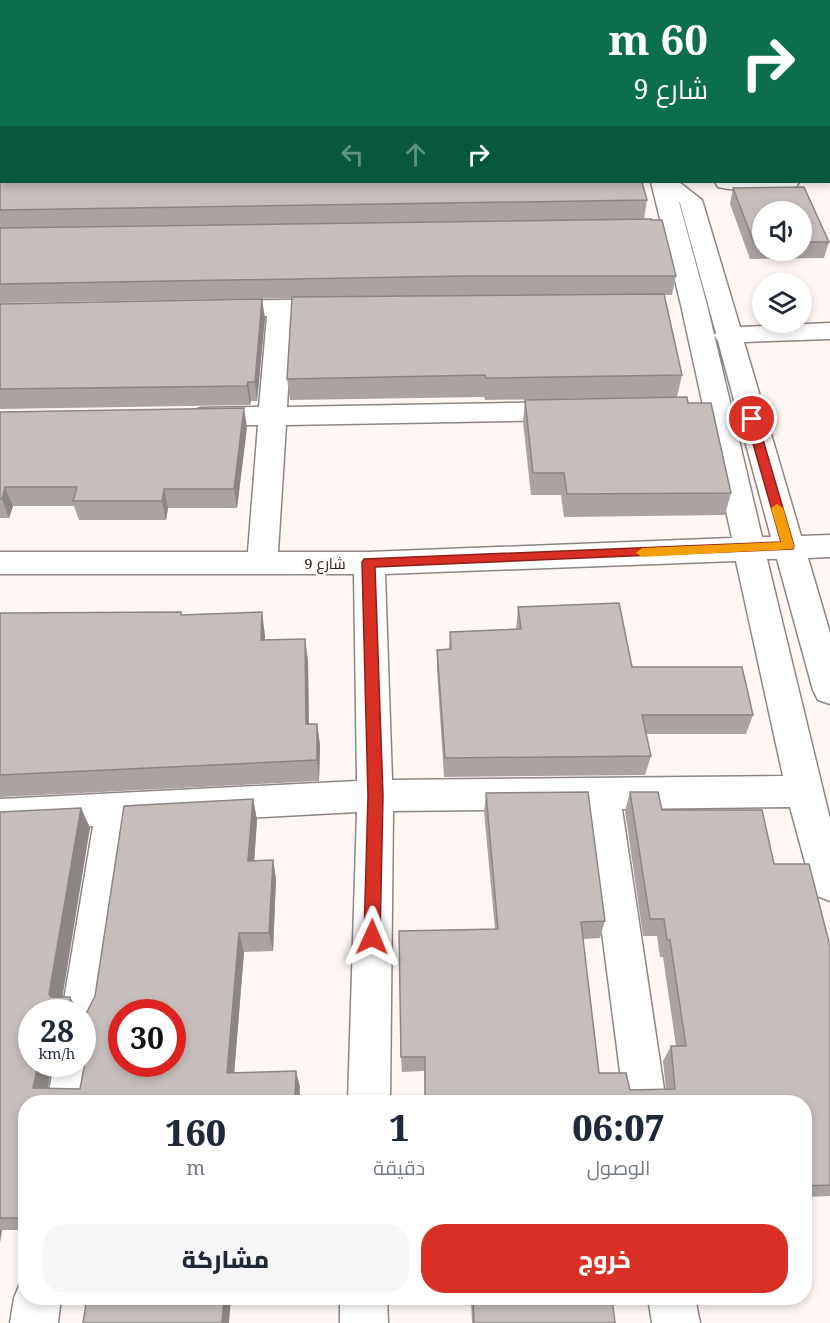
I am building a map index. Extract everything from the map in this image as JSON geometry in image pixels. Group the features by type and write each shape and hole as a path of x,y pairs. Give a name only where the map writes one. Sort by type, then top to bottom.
{"street":[{"path":"664,183 662,229 683,305 706,409 751,549 804,790 830,884"},
{"path":"666,183 691,200 727,334 830,690"},
{"path":"198,309 360,306"},
{"path":"262,563 280,308"},
{"path":"727,334 830,331"},
{"path":"177,417 589,410"},
{"name":"شارع 9","path":"0,563 369,562 830,546"},
{"path":"369,562 375,796 369,1095"},
{"path":"0,815 375,796 804,790"},
{"path":"603,792 644,1095"},
{"path":"84,999 114,810"},
{"path":"69,1095 73,1077"},
{"path":"34,1323 37,1305"},
{"path":"364,1305 364,1323"},
{"path":"673,1305 676,1323"}],"building":[{"path":"0,183 642,183 647,200 0,210"},
{"path":"804,187 810,201 752,201 752,238 733,188"},
{"path":"812,205 829,242 812,242"},
{"path":"662,220 676,276 465,276 0,284 0,228"},
{"path":"664,294 682,375 486,378 485,375 287,379 292,297"},
{"path":"262,299 255,382 248,382 247,386 0,389 0,304"},
{"path":"687,397 688,403 711,403 731,493 567,494 564,473 533,473 525,400"},
{"path":"244,408 234,489 164,489 162,501 73,501 77,487 5,487 2,499 0,499 0,412"},
{"path":"619,603 632,667 742,667 753,715 642,715 651,756 445,758 437,650 451,649 450,632 521,629 518,607"},
{"path":"181,612 181,615 262,612 261,640 305,639 306,724 317,724 317,760 0,775 0,613"},
{"path":"588,792 605,921 581,922 599,1073 626,1073 630,1090 675,1089 671,1046 686,1046 670,940 667,940 664,919 650,919 630,792 658,792 662,810 762,810 774,864 809,864 830,946 830,1185 812,1186 812,1095 425,1095 425,1057 401,1057 399,931 498,929 486,793"},
{"path":"253,799 248,861 273,860 269,933 239,933 227,1073 296,1071 295,1095 18,1095 18,1218 0,1218 0,812 81,808 49,994 51,997 70,997 70,999 18,999 18,1077 35,1077 33,1088 80,1089 82,1077 96,1077 96,999 94,999 124,806"},
{"path":"86,1305 223,1305 222,1323 83,1323"},
{"path":"473,1305 613,1305 615,1323 474,1323"}],"slow traffic":[{"path":"642,553 788,546 777,508"}],"route":[{"path":"372,937 375,796 369,562 788,546 752,419"}]}
